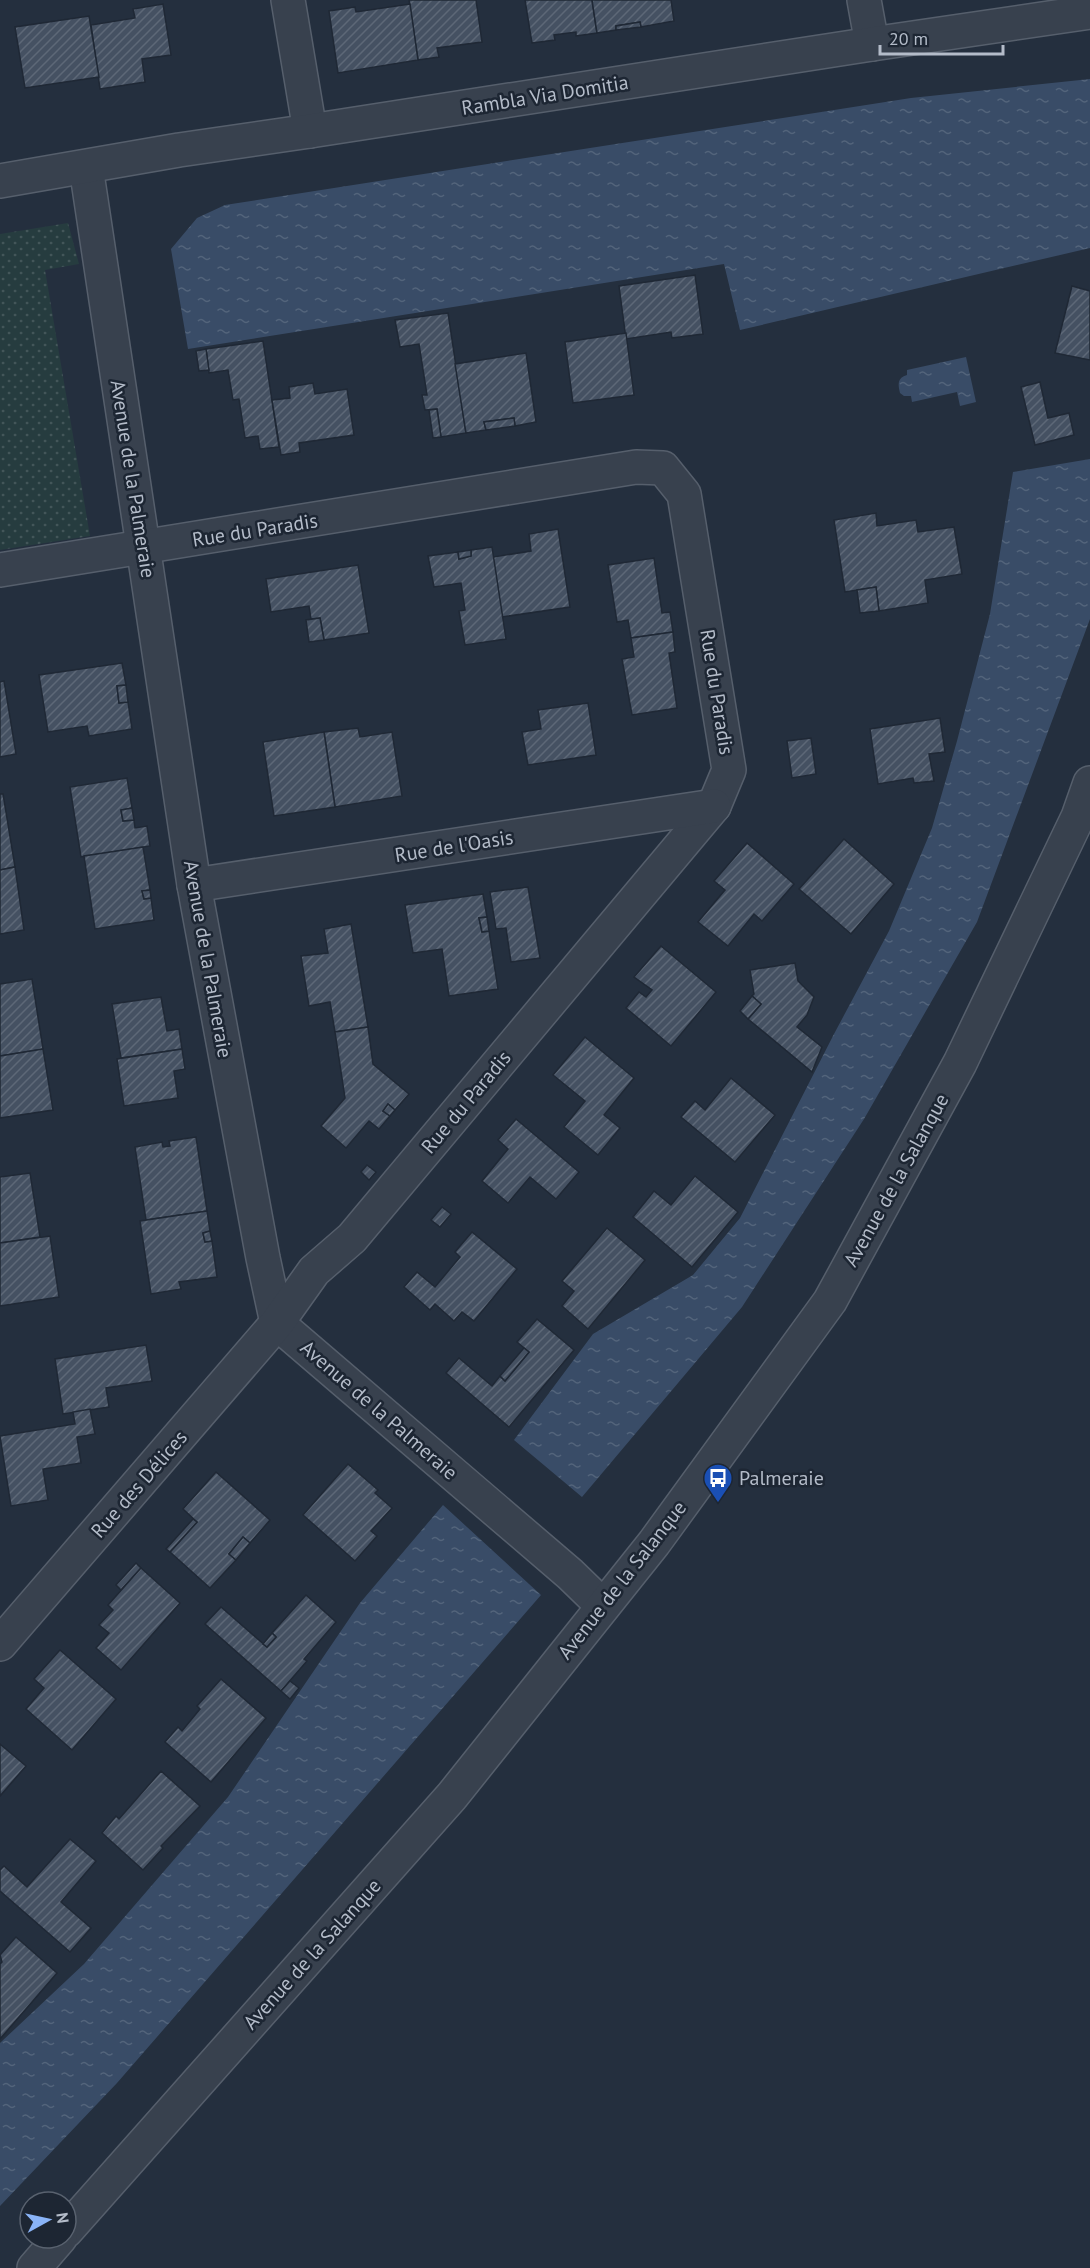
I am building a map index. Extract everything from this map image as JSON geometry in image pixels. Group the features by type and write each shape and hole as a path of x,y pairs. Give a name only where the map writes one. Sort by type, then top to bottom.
{"street":[{"path":"288,0 310,131"},
{"path":"864,0 872,44"},
{"name":"Rambla Via Domitia","path":"0,181 179,150 1090,12"},
{"name":"Avenue de la Palmeraie","path":"86,167 194,885 277,1323 570,1574 603,1605"},
{"name":"Rue du Paradis","path":"0,570 636,467 663,468 684,494 729,770 714,806 352,1238 314,1271 277,1323"},
{"name":"Avenue de la Salanque","path":"78,2217 452,1796 654,1543 830,1301 960,1063 1078,817 1090,783"},
{"name":"Rue de l'Oasis","path":"194,885 714,806"},
{"name":"Rue des Délices","path":"0,1644 277,1323"},
{"path":"34,2268 50,2250"}],"green space":[{"path":"68,223 79,264 45,270 90,536 0,550 0,234"}],"water":[{"path":"1090,79 1090,248 740,330 724,264 188,349 171,249 197,218 225,205 911,98"},
{"path":"966,357 976,402 960,406 957,392 912,402 911,396 904,396 900,393 899,382 907,375 907,370"},
{"path":"1090,459 1090,619 977,922 864,1119 742,1307 582,1497 514,1440 593,1334 693,1275 740,1218 889,931 932,828 990,614 1013,472"},
{"path":"443,1505 541,1595 117,2083 0,2206 0,2043 84,1964 228,1797 360,1603"}],"building":[{"path":"409,0 476,0 482,42 437,48 439,57 418,60"},
{"path":"525,0 592,0 597,33 576,36 576,32 554,35 555,40 532,43"},
{"path":"592,0 671,0 674,21 641,27 640,22 616,26 616,30 597,33"},
{"path":"163,4 171,55 142,59 145,82 100,89 91,25 135,18 133,9"},
{"path":"410,4 418,60 338,73 329,11 355,7 356,12"},
{"path":"89,16 99,77 25,88 15,27"},
{"path":"640,22 641,27 616,30 616,26"},
{"path":"695,275 703,334 672,338 671,332 626,339 619,286"},
{"path":"1072,286 1090,291 1090,360 1055,353"},
{"path":"448,313 466,433 441,437 437,409 425,410 422,395 427,395 419,344 400,347 395,320"},
{"path":"626,333 634,395 573,403 565,342"},
{"path":"263,341 279,447 260,449 258,436 245,438 239,399 233,400 228,370 209,373 206,349"},
{"path":"206,349 209,370 199,371 196,351"},
{"path":"526,353 536,422 515,426 514,418 484,422 486,430 466,433 455,364"},
{"path":"1040,382 1048,418 1069,413 1074,435 1035,445 1021,387"},
{"path":"313,383 315,394 347,389 354,435 299,443 300,452 281,455 272,400 290,398 289,387"},
{"path":"437,409 441,437 433,438 429,410"},
{"path":"514,418 515,426 486,430 484,422"},
{"path":"876,513 877,526 916,520 918,532 954,527 962,574 925,580 928,603 879,611 876,587 845,592 834,520"},
{"path":"558,529 570,607 502,617 493,557 531,551 529,534"},
{"path":"492,547 506,639 465,645 459,611 465,610 461,583 434,587 428,556 458,552 459,559 471,556 471,550"},
{"path":"471,550 471,556 459,559 458,552"},
{"path":"654,558 662,613 670,612 673,632 631,638 628,620 617,622 608,565"},
{"path":"358,565 369,633 324,640 320,618 311,619 309,606 271,612 266,579"},
{"path":"876,587 879,611 860,613 857,590"},
{"path":"320,618 324,640 309,642 306,620"},
{"path":"673,632 675,652 669,653 677,708 632,715 622,659 634,657 631,638"},
{"path":"122,663 126,685 117,686 119,703 128,702 132,729 89,736 87,726 48,732 39,675"},
{"path":"4,681 16,754 0,757 0,682"},
{"path":"126,685 128,702 119,703 117,686"},
{"path":"588,703 596,755 528,765 522,732 541,729 538,710"},
{"path":"940,718 945,752 929,754 934,781 914,783 913,778 878,784 870,729"},
{"path":"358,728 360,737 392,732 402,796 335,807 324,732"},
{"path":"324,732 335,807 274,816 263,742"},
{"path":"811,738 816,774 792,778 787,741"},
{"path":"127,778 132,808 121,810 123,821 134,820 135,828 147,826 150,846 81,857 70,787"},
{"path":"0,794 3,794 15,867 0,870"},
{"path":"132,808 134,820 123,821 121,810"},
{"path":"844,839 894,884 851,934 799,889"},
{"path":"747,843 794,884 762,921 754,914 728,946 698,922 725,890 714,881"},
{"path":"143,847 150,890 142,891 144,899 151,898 154,920 95,929 84,856"},
{"path":"15,867 24,930 0,934 0,870"},
{"path":"528,887 540,958 511,962 506,928 496,929 490,892"},
{"path":"150,890 151,898 144,899 142,891"},
{"path":"483,894 487,917 479,918 482,932 489,931 498,989 449,996 442,949 413,953 405,905"},
{"path":"487,917 489,931 482,932 479,918"},
{"path":"351,924 368,1027 335,1032 330,1002 309,1006 301,956 328,953 324,929"},
{"path":"661,946 716,992 671,1046 626,1008 639,992 646,997 652,990 634,977"},
{"path":"795,963 798,981 814,997 807,1015 797,1027 822,1047 812,1072 748,1019 761,1004 752,996 754,994 750,970"},
{"path":"32,979 43,1049 0,1056 0,984"},
{"path":"752,996 761,1004 748,1019 740,1011"},
{"path":"161,997 167,1031 179,1029 182,1049 121,1058 112,1004"},
{"path":"368,1027 373,1064 409,1094 395,1110 388,1104 383,1111 390,1116 379,1129 369,1121 346,1148 321,1126 345,1098 335,1032"},
{"path":"585,1037 634,1078 604,1115 620,1128 598,1155 564,1127 585,1101 553,1075"},
{"path":"43,1049 53,1110 0,1118 0,1056"},
{"path":"182,1049 185,1069 174,1071 178,1098 124,1106 117,1059"},
{"path":"731,1078 775,1115 735,1162 681,1117 695,1101 705,1110"},
{"path":"388,1104 395,1110 390,1116 383,1111"},
{"path":"516,1119 579,1172 556,1199 530,1177 508,1203 482,1181 508,1149 498,1140"},
{"path":"196,1137 207,1211 146,1220 135,1147 162,1142 163,1147 170,1146 169,1141"},
{"path":"367,1165 376,1172 369,1180 361,1172"},
{"path":"30,1173 40,1237 0,1243 0,1177"},
{"path":"695,1176 738,1212 692,1267 633,1217 654,1191 671,1205"},
{"path":"442,1207 451,1214 440,1227 431,1220"},
{"path":"207,1211 210,1231 203,1233 205,1242 212,1241 217,1277 179,1282 181,1289 151,1294 140,1221"},
{"path":"607,1228 645,1260 588,1329 562,1306 574,1291 562,1281"},
{"path":"210,1231 212,1241 205,1242 203,1233"},
{"path":"472,1232 517,1269 474,1321 462,1312 454,1321 435,1304 430,1310 404,1287 417,1272 435,1287 460,1257 455,1252"},
{"path":"50,1236 59,1297 0,1306 0,1243"},
{"path":"537,1319 574,1350 509,1427 446,1373 459,1358 492,1386 500,1376 505,1381 529,1352 517,1342"},
{"path":"146,1345 152,1381 106,1388 109,1407 63,1414 55,1359"},
{"path":"524,1348 529,1352 505,1381 500,1376"},
{"path":"90,1409 95,1434 77,1437 81,1463 43,1469 48,1500 11,1506 0,1436 75,1424 73,1412"},
{"path":"348,1464 378,1490 375,1493 392,1508 371,1531 377,1536 355,1561 303,1515"},
{"path":"216,1472 270,1520 250,1543 243,1537 229,1554 236,1560 210,1588 170,1552 197,1522 183,1509"},
{"path":"193,1519 197,1522 170,1552 166,1549"},
{"path":"243,1537 250,1543 236,1560 229,1554"},
{"path":"136,1563 141,1568 121,1590 116,1585"},
{"path":"141,1568 180,1603 121,1670 96,1648 109,1633 99,1625 113,1610 108,1605"},
{"path":"306,1595 336,1622 304,1659 307,1661 281,1691 205,1624 221,1607 267,1647 276,1637 272,1633"},
{"path":"272,1633 276,1637 267,1647 263,1644"},
{"path":"60,1650 116,1699 72,1750 26,1709 44,1688 34,1679"},
{"path":"221,1679 266,1718 211,1782 165,1742 178,1727 182,1731 200,1709 197,1706"},
{"path":"290,1681 299,1688 290,1699 281,1691"},
{"path":"0,1744 26,1766 0,1796"},
{"path":"161,1771 200,1806 161,1846 163,1848 143,1870 102,1833 116,1816 119,1819"},
{"path":"70,1839 96,1861 61,1902 91,1928 70,1952 0,1891 0,1870 4,1866 27,1887"},
{"path":"16,1937 57,1973 0,2039 0,1964 2,1962 0,1955"}],"place":[{"name":"Palmeraie","path":"718,1504"}]}
